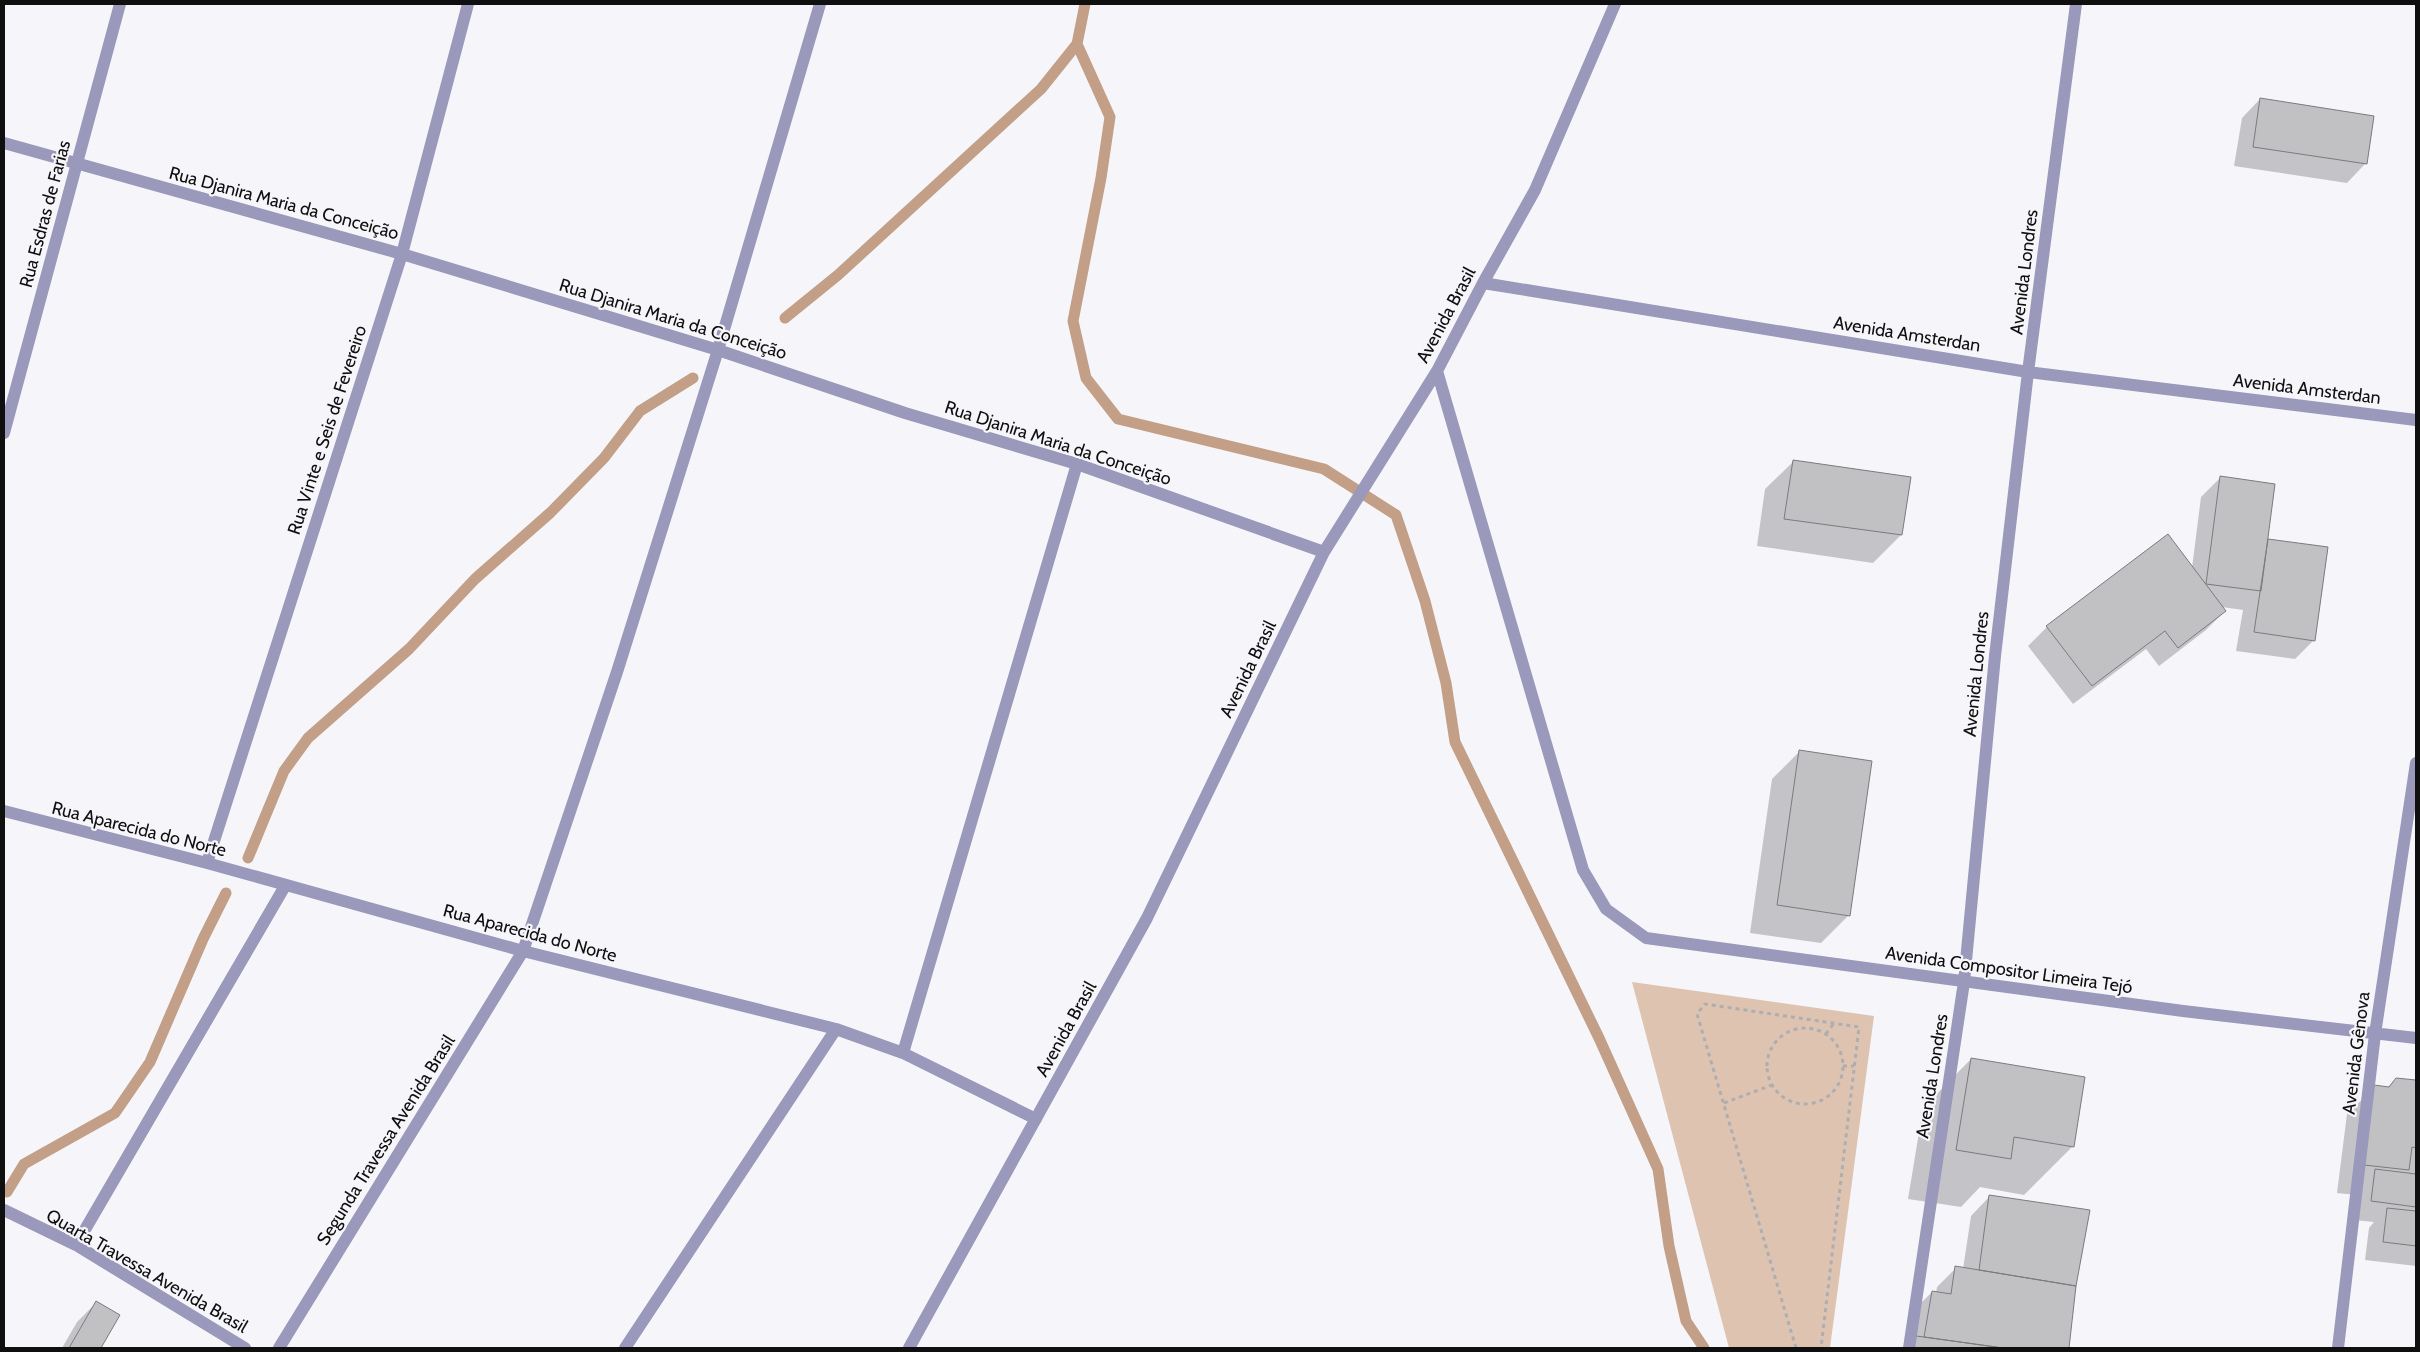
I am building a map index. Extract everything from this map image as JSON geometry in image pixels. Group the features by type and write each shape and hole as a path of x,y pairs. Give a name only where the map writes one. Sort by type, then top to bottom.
{"street":[{"name":"Rua Esdras de Farias","path":"4,433 120,4"},
{"name":"Rua Vinte e Seis de Fevereiro","path":"207,863 402,254 468,4"},
{"name":"Segunda Travessa Avenida Brasil","path":"279,1348 523,951 617,672 718,350 820,4"},
{"name":"Avenida Brasil","path":"909,1348 1147,918 1324,552 1437,371 1535,190 1616,4"},
{"name":"Avenida Londres","path":"1909,1348 1964,982 1995,656 2028,372 2076,4"},
{"name":"Rua Djanira Maria da Conceição","path":"4,144 402,254 718,350 905,413 1077,464 1324,552"},
{"name":"Avenida Amsterdan","path":"1483,283 2028,372 2416,420"},
{"name":"Avenida Compositor Limeira Tejó","path":"1437,371 1583,870 1606,909 1646,938 1964,982 2416,1038"},
{"path":"903,1053 1077,464"},
{"name":"Avenida Gênova","path":"2338,1348 2375,1034 2416,763"},
{"name":"Rua Aparecida do Norte","path":"4,811 207,863 523,951 836,1028 903,1053 1036,1119"},
{"path":"76,1245 285,886"},
{"path":"625,1348 836,1028"},
{"name":"Quarta Travessa Avenida Brasil","path":"4,1210 76,1245 245,1348"}],"path":[{"path":"1796,1348 1697,1014 1705,1004 1859,1027 1821,1348"},
{"path":"1826,1034 1834,1023"},
{"path":"1802,1029 1826,1034 1835,1043 1841,1054 1843,1066 1841,1078 1835,1089 1826,1098 1815,1103 1802,1104 1790,1101 1779,1094 1772,1085 1767,1073 1767,1061 1771,1049 1779,1039 1789,1032 1802,1029"},
{"path":"1843,1066 1854,1066"},
{"path":"1724,1103 1772,1085"}],"shaded area":[{"path":"1632,982 1874,1016 1830,1348 1729,1348"}],"building":[{"path":"2260,98 2374,116 2367,164 2253,147"},
{"path":"1793,460 1911,477 1902,535 1784,519"},
{"path":"2220,476 2275,484 2261,591 2206,584"},
{"path":"2168,534 2226,611 2178,648 2165,631 2092,686 2046,626"},
{"path":"2268,539 2328,547 2315,641 2254,632"},
{"path":"1799,750 1872,761 1850,916 1777,905"},
{"path":"1971,1058 2085,1077 2074,1147 2014,1137 2011,1159 1956,1150"},
{"path":"2396,1078 2416,1080 2416,1148 2412,1147 2409,1170 2364,1165 2374,1085 2389,1087"},
{"path":"2375,1169 2416,1174 2416,1207 2371,1201"},
{"path":"1989,1195 2090,1210 2076,1286 1979,1270"},
{"path":"2387,1208 2416,1211 2416,1246 2383,1242"},
{"path":"1955,1266 2076,1286 2069,1348 2003,1348 1924,1337 1932,1291 1951,1294"},
{"path":"96,1301 120,1315 101,1348 69,1348"},
{"path":"1916,1336 1924,1337 2003,1348 1914,1348"}],"waterway":[{"path":"1085,4 1077,44 1110,117 1101,178 1073,321 1086,378 1118,419 1324,469 1396,515 1425,601 1446,683 1455,742 1599,1038 1658,1169 1669,1246 1686,1321 1704,1348"},
{"path":"785,318 838,275 1041,89 1077,44"},
{"path":"248,858 284,771 308,738 409,649 475,579 550,513 604,458 640,411 693,378"},
{"path":"7,1192 24,1164 115,1113 150,1062 203,939 226,893"}]}
